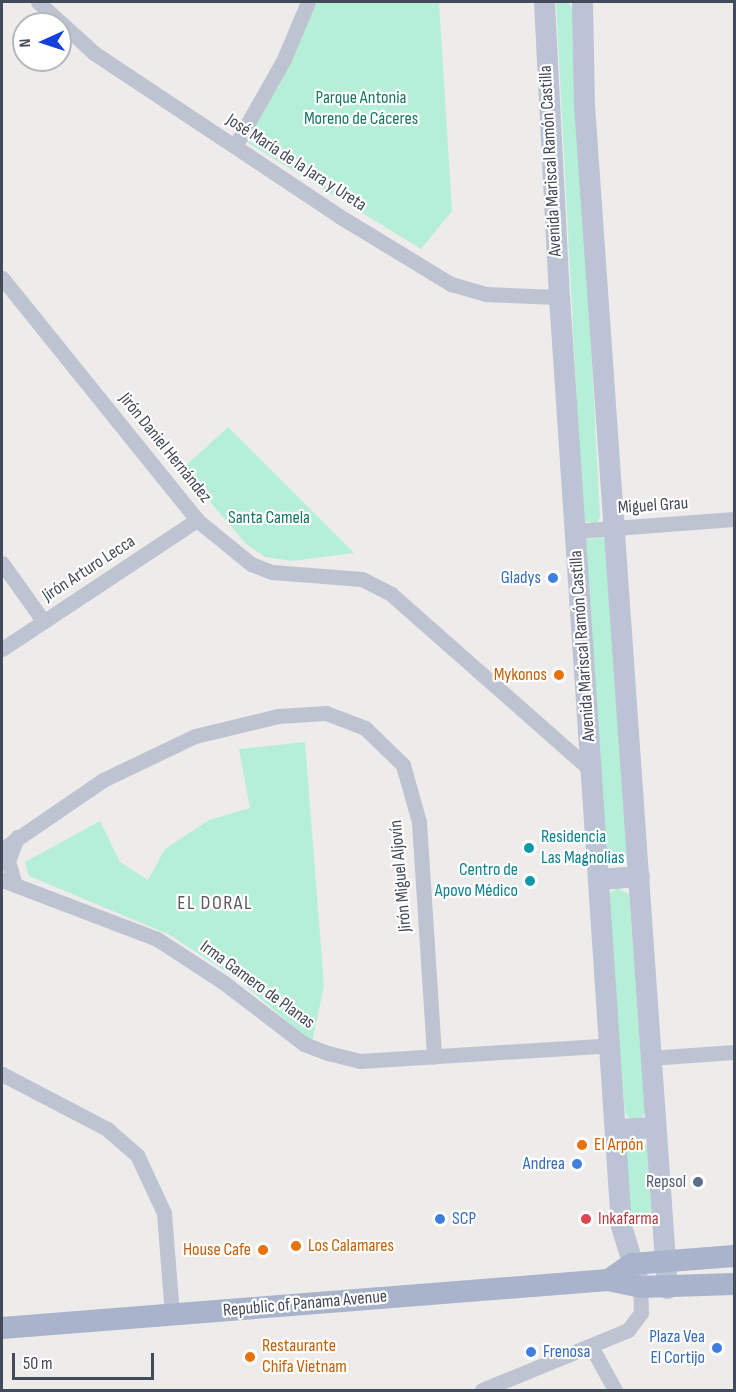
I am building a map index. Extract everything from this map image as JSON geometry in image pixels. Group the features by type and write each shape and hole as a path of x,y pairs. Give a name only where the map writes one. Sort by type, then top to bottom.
{"main road":[{"name":"Avenida Mariscal Ramón Castilla","path":"544,2 559,297 611,1045 621,1226 640,1287"},
{"name":"Avenida Mariscal Ramón Castilla","path":"582,2 584,105 667,1288"},
{"path":"599,879 639,876"},
{"path":"615,1129 655,1127"},
{"path":"632,1264 735,1257"},
{"name":"Republic of Panama Avenue","path":"608,1280 632,1264"},
{"name":"Republic of Panama Avenue","path":"2,1328 608,1280 640,1287 667,1288 735,1284"}],"street":[{"name":"José María de la Jara y Ureta","path":"38,2 94,53 451,284 485,294 559,297"},
{"path":"235,146 284,59 308,2"},
{"name":"Jirón Daniel Hernández","path":"2,278 197,520 251,564 272,572 362,579 391,594 592,771"},
{"name":"Miguel Grau","path":"575,531 735,519"},
{"name":"Jirón Arturo Lecca","path":"2,649 197,520"},
{"path":"2,563 44,622"},
{"name":"Jirón Miguel Aljovín","path":"2,849 103,780 195,736 278,716 326,713 365,728 403,765 419,822 434,1057"},
{"path":"8,883 8,861 18,836"},
{"name":"Irma Gamero de Planas","path":"8,883 157,939 224,982 304,1044 360,1060 611,1045"},
{"path":"650,1058 735,1052"},
{"path":"2,1074 107,1129 137,1155 164,1213 172,1314"},
{"path":"482,1390 618,1337 637,1322 644,1303 640,1287"},
{"path":"592,1348 615,1390"}],"green space":[{"name":"Parque Antonia Moreno de Cáceres","path":"317,2 439,2 452,211 421,249 245,141 273,95"},
{"path":"556,2 567,2 573,8 600,516 598,522 592,523 583,521"},
{"name":"Santa Camela","path":"228,427 354,553 292,561 265,557 246,544 182,469"},
{"path":"602,537 608,542 629,856 612,862 605,859 584,539"},
{"path":"305,742 324,986 312,1042 237,979 170,935 29,876 25,862 100,821 120,862 148,880 165,849 209,820 250,808 239,749"},
{"path":"617,888 629,894 645,1112 642,1117 631,1120 625,1113 606,896"},
{"path":"637,1136 648,1146 651,1210 645,1222 638,1223 629,1214 625,1141"}],"place":[{"name":"Gladys","path":"553,578"},
{"name":"Mykonos","path":"559,675"},
{"name":"Residencia Las Magnolias","path":"529,848"},
{"name":"Centro de Apovo Médico","path":"530,881"},
{"name":"El Arpón","path":"582,1145"},
{"name":"Andrea","path":"577,1164"},
{"name":"Repsol","path":"698,1182"},
{"name":"SCP","path":"440,1219"},
{"name":"Inkafarma","path":"586,1219"},
{"name":"Los Calamares","path":"296,1246"},
{"name":"House Cafe","path":"263,1250"},
{"name":"Plaza Vea El Cortijo","path":"717,1348"},
{"name":"Frenosa","path":"531,1352"},
{"name":"Restaurante Chifa Vietnam","path":"250,1357"}],"district":[{"name":"EL DORAL","path":"215,903"}]}
